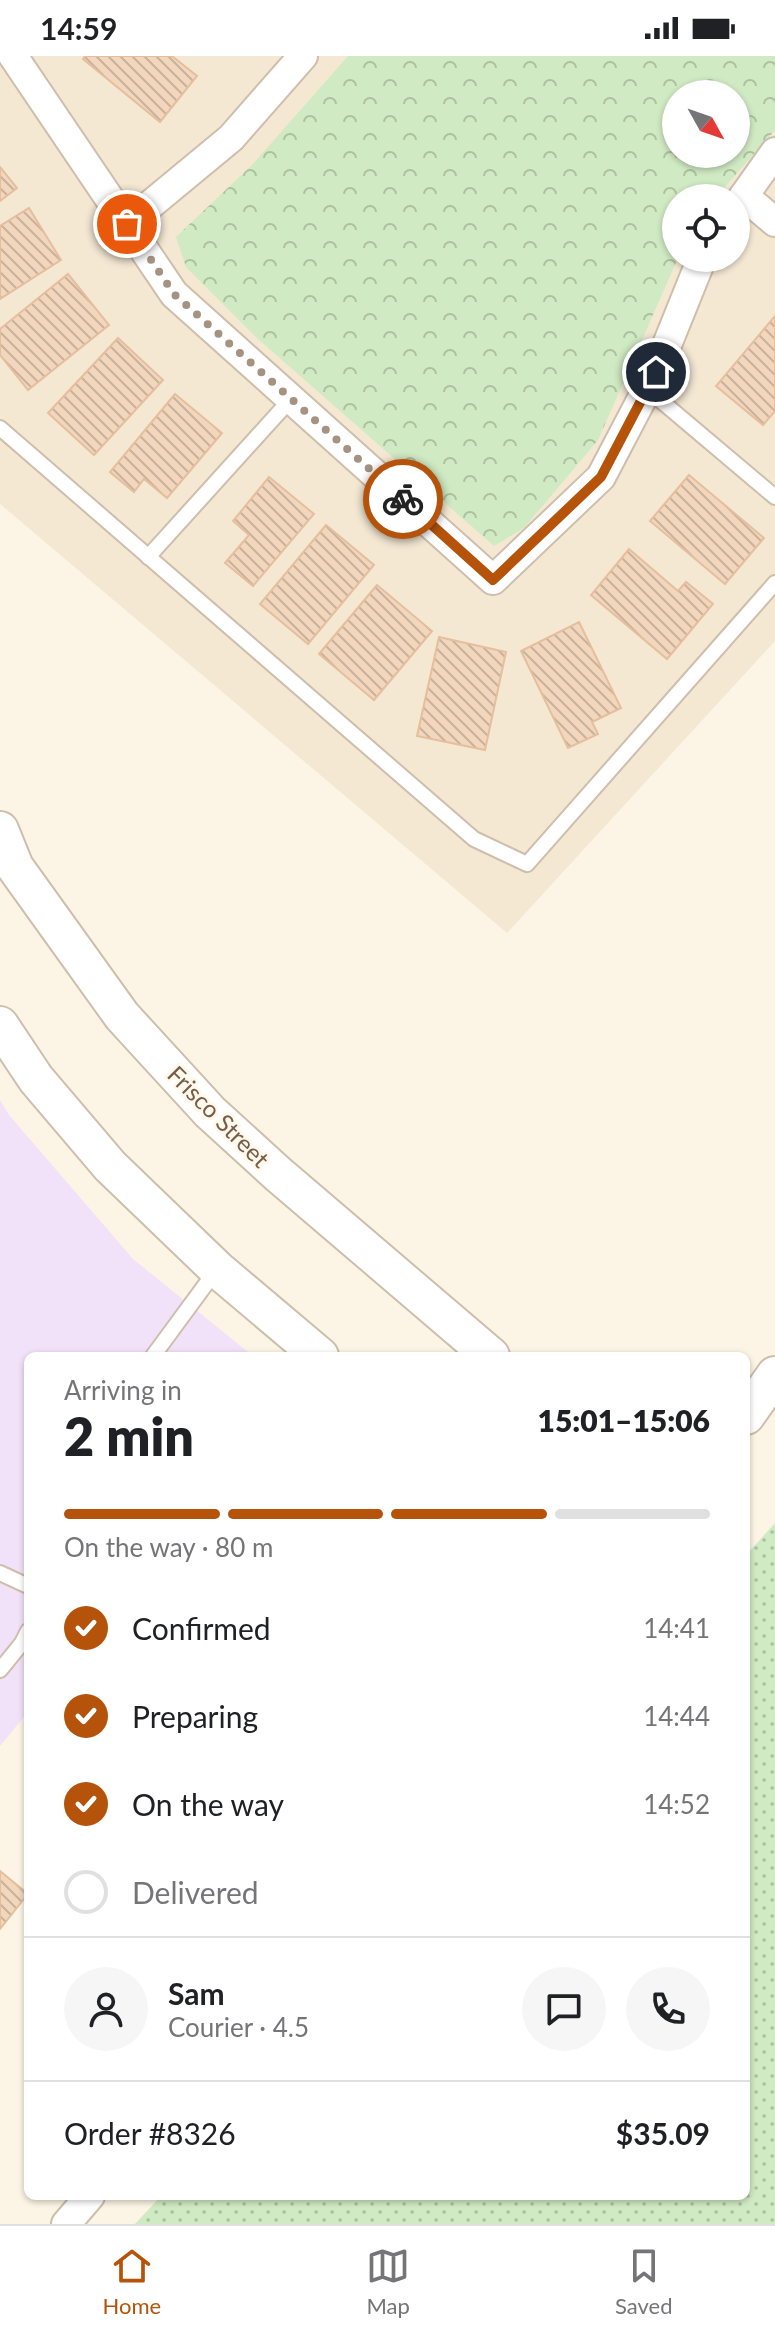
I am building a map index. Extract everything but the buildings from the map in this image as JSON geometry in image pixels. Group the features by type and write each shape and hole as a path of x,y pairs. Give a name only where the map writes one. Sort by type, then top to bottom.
{"street":[{"path":"127,224 231,138 303,56"},
{"path":"16,57 174,294 493,580 601,477 647,389 696,272"},
{"path":"750,187 775,152"},
{"path":"750,207 775,222"},
{"name":"Frisco Street","path":"0,830 15,867 122,1016 210,1112 486,1352"},
{"path":"0,1025 36,1079 110,1166 217,1269 315,1352"},
{"path":"750,1410 775,1375"},
{"path":"66,2224 87,2200"}],"lane":[{"path":"647,389 775,497"},
{"path":"148,557 291,399"},
{"path":"0,428 474,839 527,864 775,583"},
{"path":"156,1352 217,1269"},
{"path":"0,1573 24,1584"},
{"path":"0,1670 24,1639"}],"shaded area":[{"path":"0,56 775,56 775,641 507,933 0,504"},
{"path":"0,1100 9,1115 133,1259 248,1352 24,1352 24,1717 0,1746"}],"green space":[{"path":"348,56 775,56 775,130 750,158 750,80 662,80 662,168 741,168 727,184 662,184 662,272 672,272 598,440 524,528 494,546 258,339 186,267 176,237 252,165"},
{"path":"775,1523 775,2224 135,2224 157,2200 750,2200 750,1551"}],"way so far":[{"path":"127,224 174,294 403,499"}],"route":[{"path":"403,499 493,580 601,477 656,372"}]}
